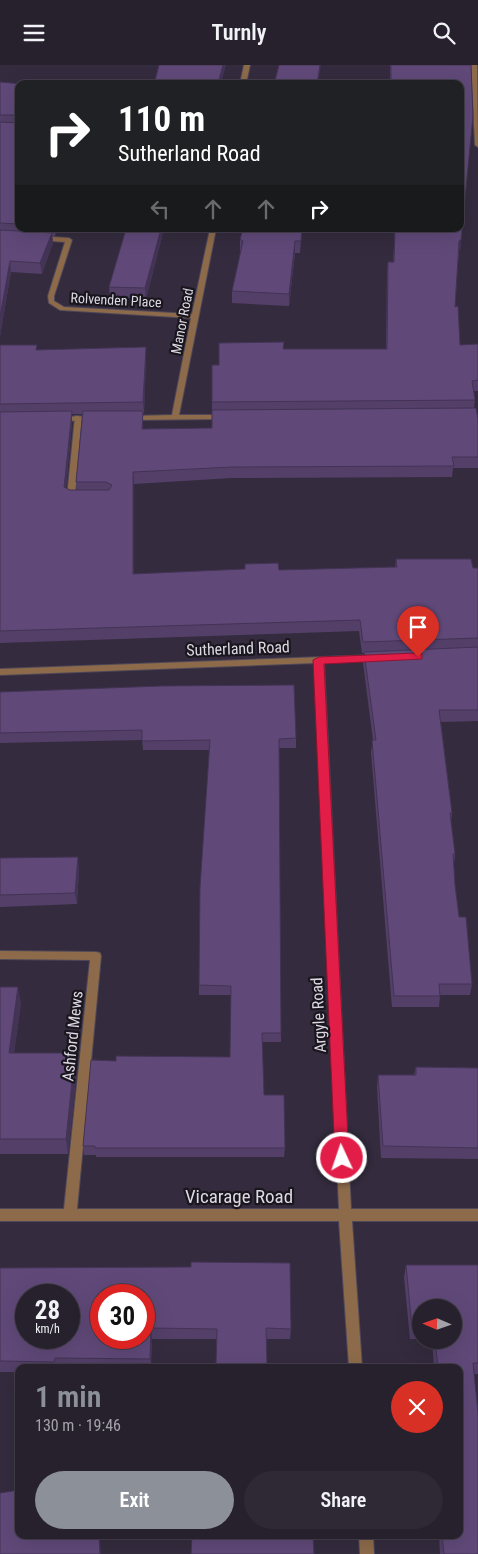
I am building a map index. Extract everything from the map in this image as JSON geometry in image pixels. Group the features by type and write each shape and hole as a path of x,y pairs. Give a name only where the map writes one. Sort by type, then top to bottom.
{"street":[{"path":"244,80 247,65"},
{"path":"474,65 478,145"},
{"name":"Manor Road","path":"174,417 212,232"},
{"name":"Rolvenden Place","path":"30,238 69,240 51,296 50,302 55,306 72,310 195,316"},
{"path":"122,418 233,417"},
{"path":"49,419 105,418"},
{"path":"78,419 71,497 89,497"},
{"name":"Sutherland Road","path":"0,672 388,658"},
{"name":"Argyle Road","path":"319,660 345,1215 355,1364"},
{"name":"Ashford Mews","path":"0,955 96,956 70,1215"},
{"name":"Vicarage Road","path":"0,1215 478,1215"},
{"path":"366,1539 367,1554"}],"building":[{"path":"159,65 223,65 219,80 155,80"},
{"path":"279,65 320,65 318,80 275,80"},
{"path":"391,65 471,65 473,116 464,209 464,80 391,80"},
{"path":"0,82 15,83 15,115 0,115"},
{"path":"0,122 15,123 15,224 0,223"},
{"path":"0,230 52,233 40,263 10,261 0,317"},
{"path":"125,232 160,232 145,288 109,287"},
{"path":"242,232 302,232 301,241 295,241 289,294 232,291 243,241 240,239"},
{"path":"395,232 462,232 461,240 459,241 455,307 458,306 460,345 478,344 478,380 472,381 475,400 212,402 212,365 219,365 219,343 284,342 283,349 387,349 388,262 394,262"},
{"path":"0,345 37,345 36,350 146,347 143,402 0,404"},
{"path":"476,408 478,419 478,457 452,457 454,466 232,467 133,472 133,574 245,569 245,564 278,563 279,570 397,567 396,559 471,559 473,568 478,568 478,638 363,642 360,620 0,631 0,412 72,411 64,487 70,490 109,490 112,485 106,482 76,482 83,411 143,411 142,429 212,428 212,410"},
{"path":"478,647 478,710 439,710 452,813 450,813 455,854 453,854 455,885 459,917 466,917 472,984 439,984 440,996 394,996 372,740 376,740 364,652"},
{"path":"294,685 296,738 279,739 281,1033 262,1033 264,1095 284,1095 285,1148 95,1148 95,1146 83,1146 91,1060 116,1061 116,1056 230,1057 231,986 199,985 200,887 210,740 142,741 142,730 0,733 0,692 161,686"},
{"path":"78,857 75,893 0,895 0,858"},
{"path":"0,987 18,987 9,1053 75,1053 66,1139 0,1139"},
{"path":"416,1067 478,1068 478,1148 383,1146 378,1075 416,1075"},
{"path":"191,1262 290,1263 291,1329 266,1328 267,1364 216,1364 217,1329 155,1328 155,1284 90,1284 90,1349 150,1349 150,1359 55,1358 54,1362 0,1361 0,1268 191,1267"},
{"path":"406,1265 478,1265 478,1363 473,1363 478,1413 478,1554 444,1554 442,1539 463,1539 463,1364 438,1364 436,1349 462,1349 462,1299 412,1299 412,1328"},
{"path":"15,1491 15,1539 99,1539 100,1554 0,1554 0,1493"},
{"path":"192,1539 313,1539 314,1554 191,1554"}],"route":[{"path":"342,1158 319,660 418,657"}]}
